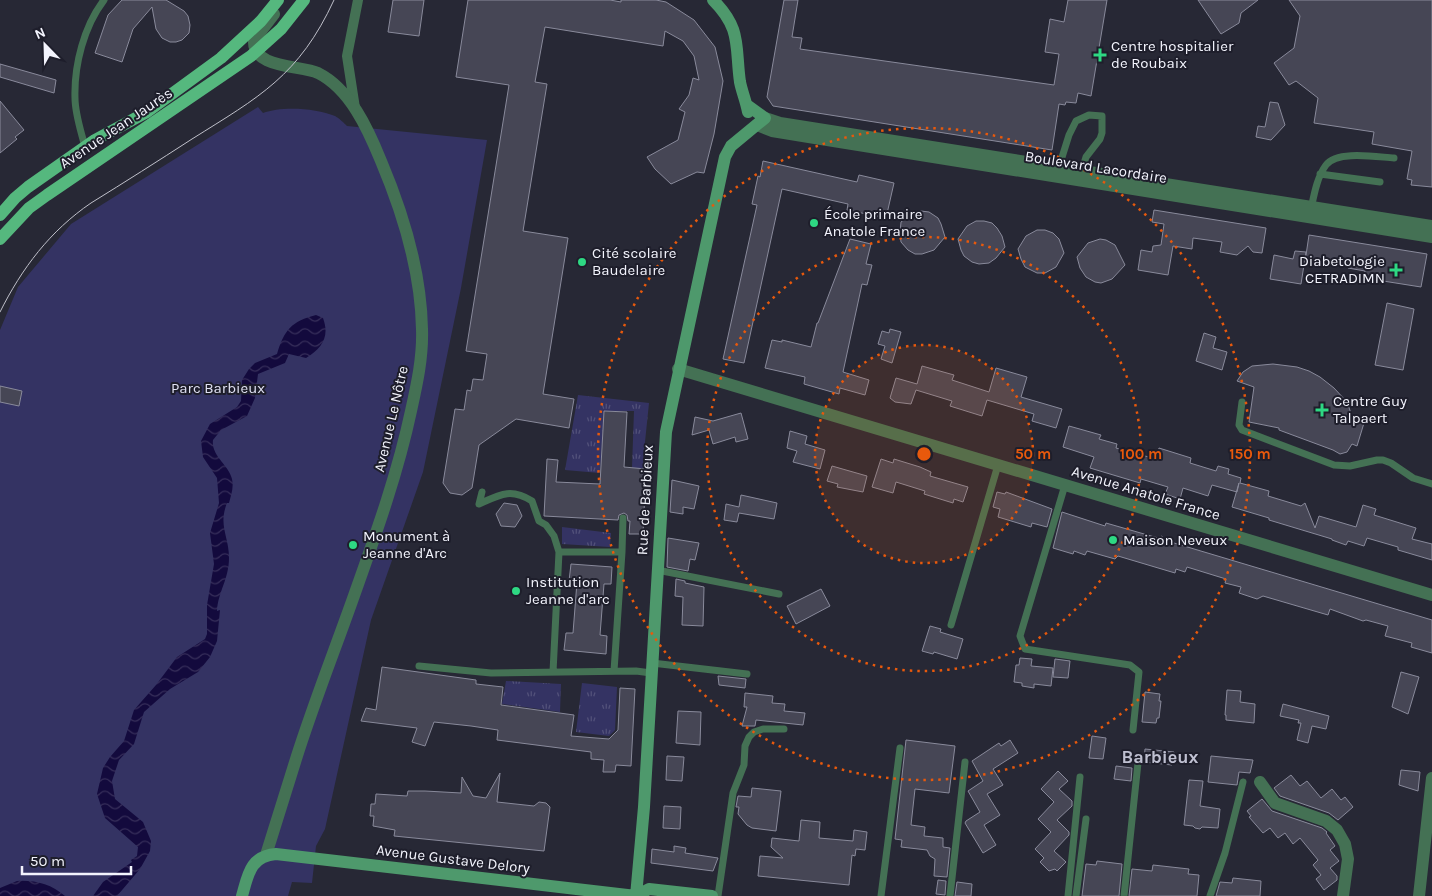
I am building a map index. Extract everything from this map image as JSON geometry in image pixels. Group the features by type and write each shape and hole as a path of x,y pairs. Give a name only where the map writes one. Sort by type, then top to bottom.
{"main road":[{"name":"Avenue Jean Jaurès","path":"0,215 28,187 110,130 147,112 221,58 262,21 279,0"},
{"name":"Avenue Jean Jaurès","path":"0,239 29,208 47,194 257,51 281,29 304,0"},
{"path":"715,0 728,18 736,35 740,82 747,105 761,121"},
{"name":"Rue de Barbieux","path":"636,896 644,807 666,432 725,157 731,146 761,121"},
{"name":"Avenue Gustave Delory","path":"266,856 284,854 636,896 649,889 712,896"},
{"name":"Avenue Le Nôtre","path":"242,896 251,867 256,861 266,856"}],"street":[{"path":"257,51 254,40 273,15 279,0"},
{"path":"355,109 347,56 358,0"},
{"name":"Avenue Le Nôtre","path":"257,51 270,62 304,68 317,73 334,85 355,109 377,151 402,221 418,288 422,329 420,366 404,441 386,503 296,758 266,856"},
{"name":"Boulevard Lacordaire","path":"761,121 1058,172 1310,212 1432,237"},
{"name":"Boulevard Lacordaire","path":"1310,212 1432,226"},
{"name":"Avenue Anatole France","path":"678,369 1432,595"},
{"path":"1419,896 1432,778"},
{"path":"1260,782 1275,803 1326,821 1337,830 1345,844 1348,859 1343,896"}],"lane":[{"path":"86,147 75,99 77,69 86,33 104,0"},
{"path":"1058,172 1076,121 1089,115 1102,116 1100,139 1086,158 1081,175"},
{"path":"1310,212 1320,174 1327,163 1336,157 1394,158"},
{"path":"1320,174 1380,182"},
{"path":"1242,402 1239,425 1242,430 1334,466 1350,466 1383,460 1391,463 1413,478 1432,484"},
{"path":"951,625 998,465"},
{"path":"1065,485 1020,636 1025,649 1130,664 1139,672 1133,730"},
{"path":"482,492 479,504 501,494 520,494 532,501 539,521 546,525 554,536 559,552 554,672"},
{"path":"614,671 623,518"},
{"path":"559,552 622,552"},
{"path":"657,570 779,594"},
{"path":"419,666 491,673 636,671 652,668 747,674"},
{"path":"718,896 733,793 744,765 745,746 748,737 754,732 763,729 784,729"},
{"path":"881,896 900,748"},
{"path":"950,896 965,762"},
{"path":"1124,896 1138,763"},
{"path":"1068,896 1080,777"},
{"path":"1210,896 1225,853 1243,782"},
{"path":"1076,896 1086,819"}],"green space":[{"name":"Parc Barbieux","path":"258,107 263,113 279,109 318,111 335,116 347,126 487,140 461,288 423,472 371,620 325,829 316,846 312,883 292,882 288,896 0,896 0,330 18,287 71,224"},
{"path":"578,395 649,403 643,461 646,469 632,468 634,411 604,411 600,473 565,470"},
{"path":"562,527 611,533 610,547 562,544"},
{"path":"506,681 561,684 560,712 502,704"},
{"path":"582,683 617,687 615,730 609,736 576,732"}],"water":[{"path":"316,315 323,318 326,331 320,346 306,358 289,354 285,363 258,374 255,398 247,416 221,430 213,440 217,456 230,474 233,485 224,518 229,550 229,566 218,604 217,611 220,610 217,641 210,657 198,672 170,689 144,712 134,744 119,760 112,781 115,799 143,822 151,841 150,851 140,869 117,896 93,896 103,882 132,862 131,860 137,856 138,847 105,818 97,794 103,768 124,741 134,710 177,657 205,639 207,634 207,605 214,564 210,533 219,503 217,478 203,457 201,441 210,424 237,407 241,401 242,380 249,369 255,363 277,354 290,328 301,320"},
{"path":"17,881 30,881 42,884 54,888 65,896 0,896 0,888"}],"building":[{"path":"122,0 166,0 184,11 188,16 189,33 182,40 176,42 170,42 162,38 156,29 152,7 133,29 122,62 95,53 108,15"},
{"path":"393,0 424,0 419,36 388,32"},
{"path":"468,0 610,0 621,2 621,0 656,0 666,2 694,20 715,47 723,81 714,134 704,173 697,172 671,184 655,169 647,157 678,140 685,112 679,109 689,95 693,78 699,80 694,56 683,41 665,31 663,46 545,27 535,82 547,84 523,231 568,238 543,394 574,399 569,428 516,419 479,445 472,488 462,495 450,493 443,483 455,409 464,410 467,390 471,391 473,379 483,380 487,354 466,351 509,85 456,77"},
{"path":"784,0 798,0 792,37 802,38 800,49 1054,85 1059,54 1045,52 1050,19 1064,22 1068,0 1107,0 1091,96 1078,93 1076,103 1066,102 1065,105 1059,104 1052,150 773,106 767,97"},
{"path":"1198,0 1258,0 1241,13 1239,23 1221,34"},
{"path":"1289,0 1432,0 1432,187 1411,185 1412,180 1407,179 1412,151 1372,144 1374,132 1314,123 1318,98 1296,81 1289,85 1274,63 1294,48 1300,16"},
{"path":"0,64 56,80 54,93 0,77"},
{"path":"0,101 24,130 15,137 17,139 0,153"},
{"path":"1270,102 1278,103 1285,125 1271,140 1256,137 1258,126 1265,127"},
{"path":"763,161 857,182 859,175 894,183 886,218 847,210 848,204 782,189 744,363 723,359 757,205 752,204"},
{"path":"1154,210 1266,228 1262,253 1253,252 1248,246 1237,255 1220,252 1222,242 1193,238 1192,249 1173,246 1168,275 1138,270 1141,250 1152,252 1153,246 1161,245 1164,224 1152,222"},
{"path":"921,211 929,212 938,218 945,237 934,250 915,254 908,250 901,242 901,222 911,214"},
{"path":"976,221 992,223 1002,236 1005,247 989,263 979,264 972,262 964,256 961,250 958,239 967,226"},
{"path":"1037,230 1053,233 1059,239 1064,253 1056,267 1045,273 1037,273 1025,267 1018,249 1026,236"},
{"path":"1309,235 1427,254 1421,287 1364,278 1365,271 1348,268 1344,264 1321,260 1321,265 1305,262"},
{"path":"850,239 871,244 866,264 872,265 867,285 862,284 843,372 869,380 865,395 840,388 839,394 804,384 805,377 765,368 772,340 782,342 782,340 811,347 817,323"},
{"path":"1100,239 1115,245 1125,265 1112,279 1101,283 1086,277 1080,268 1077,257 1088,243"},
{"path":"1295,251 1306,252 1301,284 1270,279 1274,255 1293,259"},
{"name":"Diabetologie CETRADIMN","path":"1387,303 1414,309 1403,370 1375,365"},
{"path":"890,329 901,332 892,363 881,359 885,346 878,344 882,331 889,333"},
{"path":"1204,333 1216,337 1213,348 1227,352 1222,370 1196,361"},
{"path":"1273,364 1297,367 1309,371 1334,388 1347,402 1353,419 1364,423 1357,446 1352,444 1347,452 1340,454 1279,430 1279,428 1249,422 1254,387 1237,381 1243,372 1252,366"},
{"path":"922,366 954,375 952,380 989,392 996,368 1027,377 1021,397 1062,409 1056,428 1032,421 1034,414 987,400 982,416 950,406 952,401 916,390 911,404 895,402 890,398 896,378 917,384"},
{"path":"0,386 22,391 19,406 0,402"},
{"path":"604,411 627,412 624,467 646,469 643,534 629,534 630,521 628,521 627,515 624,513 619,515 618,520 544,516 547,459 558,460 556,482 600,484"},
{"path":"741,413 748,439 736,442 735,437 713,444 709,430 692,435 695,417 713,421"},
{"path":"1069,426 1101,435 1099,439 1117,444 1116,448 1156,459 1159,448 1191,458 1190,463 1216,471 1218,466 1229,469 1228,474 1241,478 1240,483 1269,491 1268,496 1301,506 1305,503 1315,528 1319,516 1356,527 1363,505 1376,509 1374,515 1416,528 1412,539 1432,544 1432,560 1367,538 1364,546 1348,541 1346,545 1269,520 1269,518 1232,507 1236,492 1212,485 1208,496 1183,488 1180,499 1165,494 1168,487 1141,479 1140,483 1090,468 1094,457 1063,447"},
{"path":"790,431 807,436 805,444 825,450 820,469 793,462 797,451 787,448"},
{"path":"881,459 893,463 894,459 920,467 931,472 930,476 968,487 963,502 954,499 953,503 924,494 925,491 896,482 893,493 872,487"},
{"path":"832,466 867,476 863,492 837,487 838,484 827,481"},
{"path":"672,480 699,486 694,509 683,507 683,514 670,512"},
{"path":"997,492 1005,494 1006,492 1052,509 1047,527 1032,523 1031,527 998,517 1000,509 993,507"},
{"path":"741,495 777,503 774,519 739,513 737,522 724,520 726,504 739,507"},
{"path":"504,503 517,505 522,516 515,527 501,526 496,514"},
{"path":"1062,512 1105,526 1106,523 1158,538 1162,536 1164,540 1432,620 1432,653 1411,647 1412,643 1385,636 1388,626 1366,620 1363,621 1330,609 1328,615 1263,596 1257,599 1239,593 1241,587 1225,583 1226,579 1187,567 1185,572 1176,569 1175,573 1118,556 1115,559 1087,551 1085,555 1074,551 1073,554 1053,548"},
{"path":"668,538 699,543 695,560 690,559 688,571 667,567"},
{"path":"571,564 612,567 611,584 604,584 600,635 607,636 606,654 564,650 566,633 573,633 577,582 569,581"},
{"path":"676,579 704,587 703,626 682,625 683,597 675,596"},
{"path":"821,589 830,606 796,624 787,606"},
{"path":"930,626 941,629 940,632 963,639 957,659 934,652 933,654 922,651"},
{"path":"1020,658 1032,659 1031,666 1053,668 1051,686 1034,684 1034,688 1022,686 1022,683 1014,682 1016,665 1019,665"},
{"path":"1055,659 1070,661 1068,678 1053,677"},
{"path":"382,667 476,680 476,684 503,687 501,705 574,715 571,736 609,739 618,730 620,688 635,689 631,766 616,765 615,772 603,772 604,760 591,759 591,752 497,740 498,730 471,726 434,722 425,746 412,742 417,728 361,721 366,708 376,710"},
{"path":"1401,672 1419,677 1408,714 1392,707"},
{"path":"718,676 746,679 745,688 719,685"},
{"path":"1227,690 1241,691 1240,702 1255,704 1254,723 1226,720"},
{"path":"1145,692 1160,694 1159,718 1157,718 1156,723 1142,722"},
{"path":"745,693 773,696 772,703 785,704 784,711 805,713 803,725 756,720 755,726 742,726 747,707 744,707"},
{"path":"1283,704 1329,716 1326,729 1312,726 1308,743 1297,740 1301,723 1298,723 1299,720 1280,716"},
{"path":"678,711 701,712 700,745 676,743"},
{"path":"1092,736 1106,738 1103,759 1089,758"},
{"path":"906,740 955,746 949,793 915,789 911,825 925,827 924,836 943,838 943,847 950,848 947,877 934,876 935,859 930,856 927,850 901,847 902,840 895,839"},
{"path":"1010,740 1018,753 993,769 1003,785 987,794 1000,815 984,825 996,845 983,853 965,823 980,812 968,791 983,781 972,761 999,743 1001,746"},
{"path":"1145,749 1174,752 1172,765 1144,762"},
{"path":"667,756 684,757 682,781 666,780"},
{"path":"1211,756 1253,760 1250,773 1239,772 1237,785 1208,782"},
{"path":"1116,766 1132,768 1131,781 1114,779"},
{"path":"1401,770 1420,772 1418,791 1399,785"},
{"path":"1058,771 1068,781 1059,789 1072,801 1072,806 1057,820 1069,832 1069,835 1054,851 1066,862 1057,871 1055,869 1049,871 1040,862 1044,858 1035,849 1051,832 1038,819 1054,802 1041,789"},
{"path":"500,773 497,802 534,806 539,802 546,803 550,807 544,851 394,836 395,830 373,826 374,816 370,816 371,804 375,804 376,794 407,796 408,791 461,793 462,777 473,796 486,798"},
{"path":"1291,775 1300,786 1307,781 1321,798 1332,789 1341,800 1345,797 1353,807 1338,820 1329,813 1280,796 1274,788"},
{"path":"1189,780 1203,781 1200,806 1220,809 1218,828 1202,827 1200,829 1184,825"},
{"path":"752,788 781,791 776,831 752,828 738,814 739,807 736,807 738,796 751,797"},
{"path":"1262,799 1272,811 1322,828 1327,832 1335,846 1330,850 1339,861 1330,868 1337,876 1337,880 1324,890 1316,879 1321,875 1313,865 1318,860 1300,838 1293,844 1285,833 1278,838 1270,828 1263,833 1249,817 1251,816 1247,811"},
{"path":"664,806 681,807 680,829 663,828"},
{"path":"801,820 820,822 819,838 853,841 854,830 867,832 865,850 856,849 855,856 852,855 849,885 758,876 760,856 783,858 771,847 772,838 799,841"},
{"path":"674,846 686,848 685,853 718,858 713,871 651,863 652,849 674,852"},
{"path":"1097,861 1122,864 1119,896 1082,896 1086,864 1096,865"},
{"path":"1153,865 1189,869 1188,874 1199,875 1197,896 1129,896 1132,869 1152,871"},
{"path":"1233,878 1261,881 1260,896 1216,896 1220,882 1232,883"},
{"path":"938,880 946,881 945,895 936,894"},
{"path":"957,882 972,884 971,896 955,896"}],"tram line":[{"path":"0,312 18,280 50,238 91,203 238,110 275,82 306,48 321,26 334,0"}],"place":[{"name":"Centre hospitalier de Roubaix","path":"1100,55"},
{"name":"École primaire Anatole France","path":"814,223"},
{"name":"Cité scolaire Baudelaire","path":"582,262"},
{"name":"Diabetologie CETRADIMN","path":"1396,270"},
{"name":"Centre Guy Talpaert","path":"1322,410"},
{"name":"Maison Neveux","path":"1113,540"},
{"name":"Monument à Jeanne d'Arc","path":"353,545"},
{"name":"Institution Jeanne d'arc","path":"516,591"}],"district":[{"name":"Barbieux","path":"1160,757"}]}
